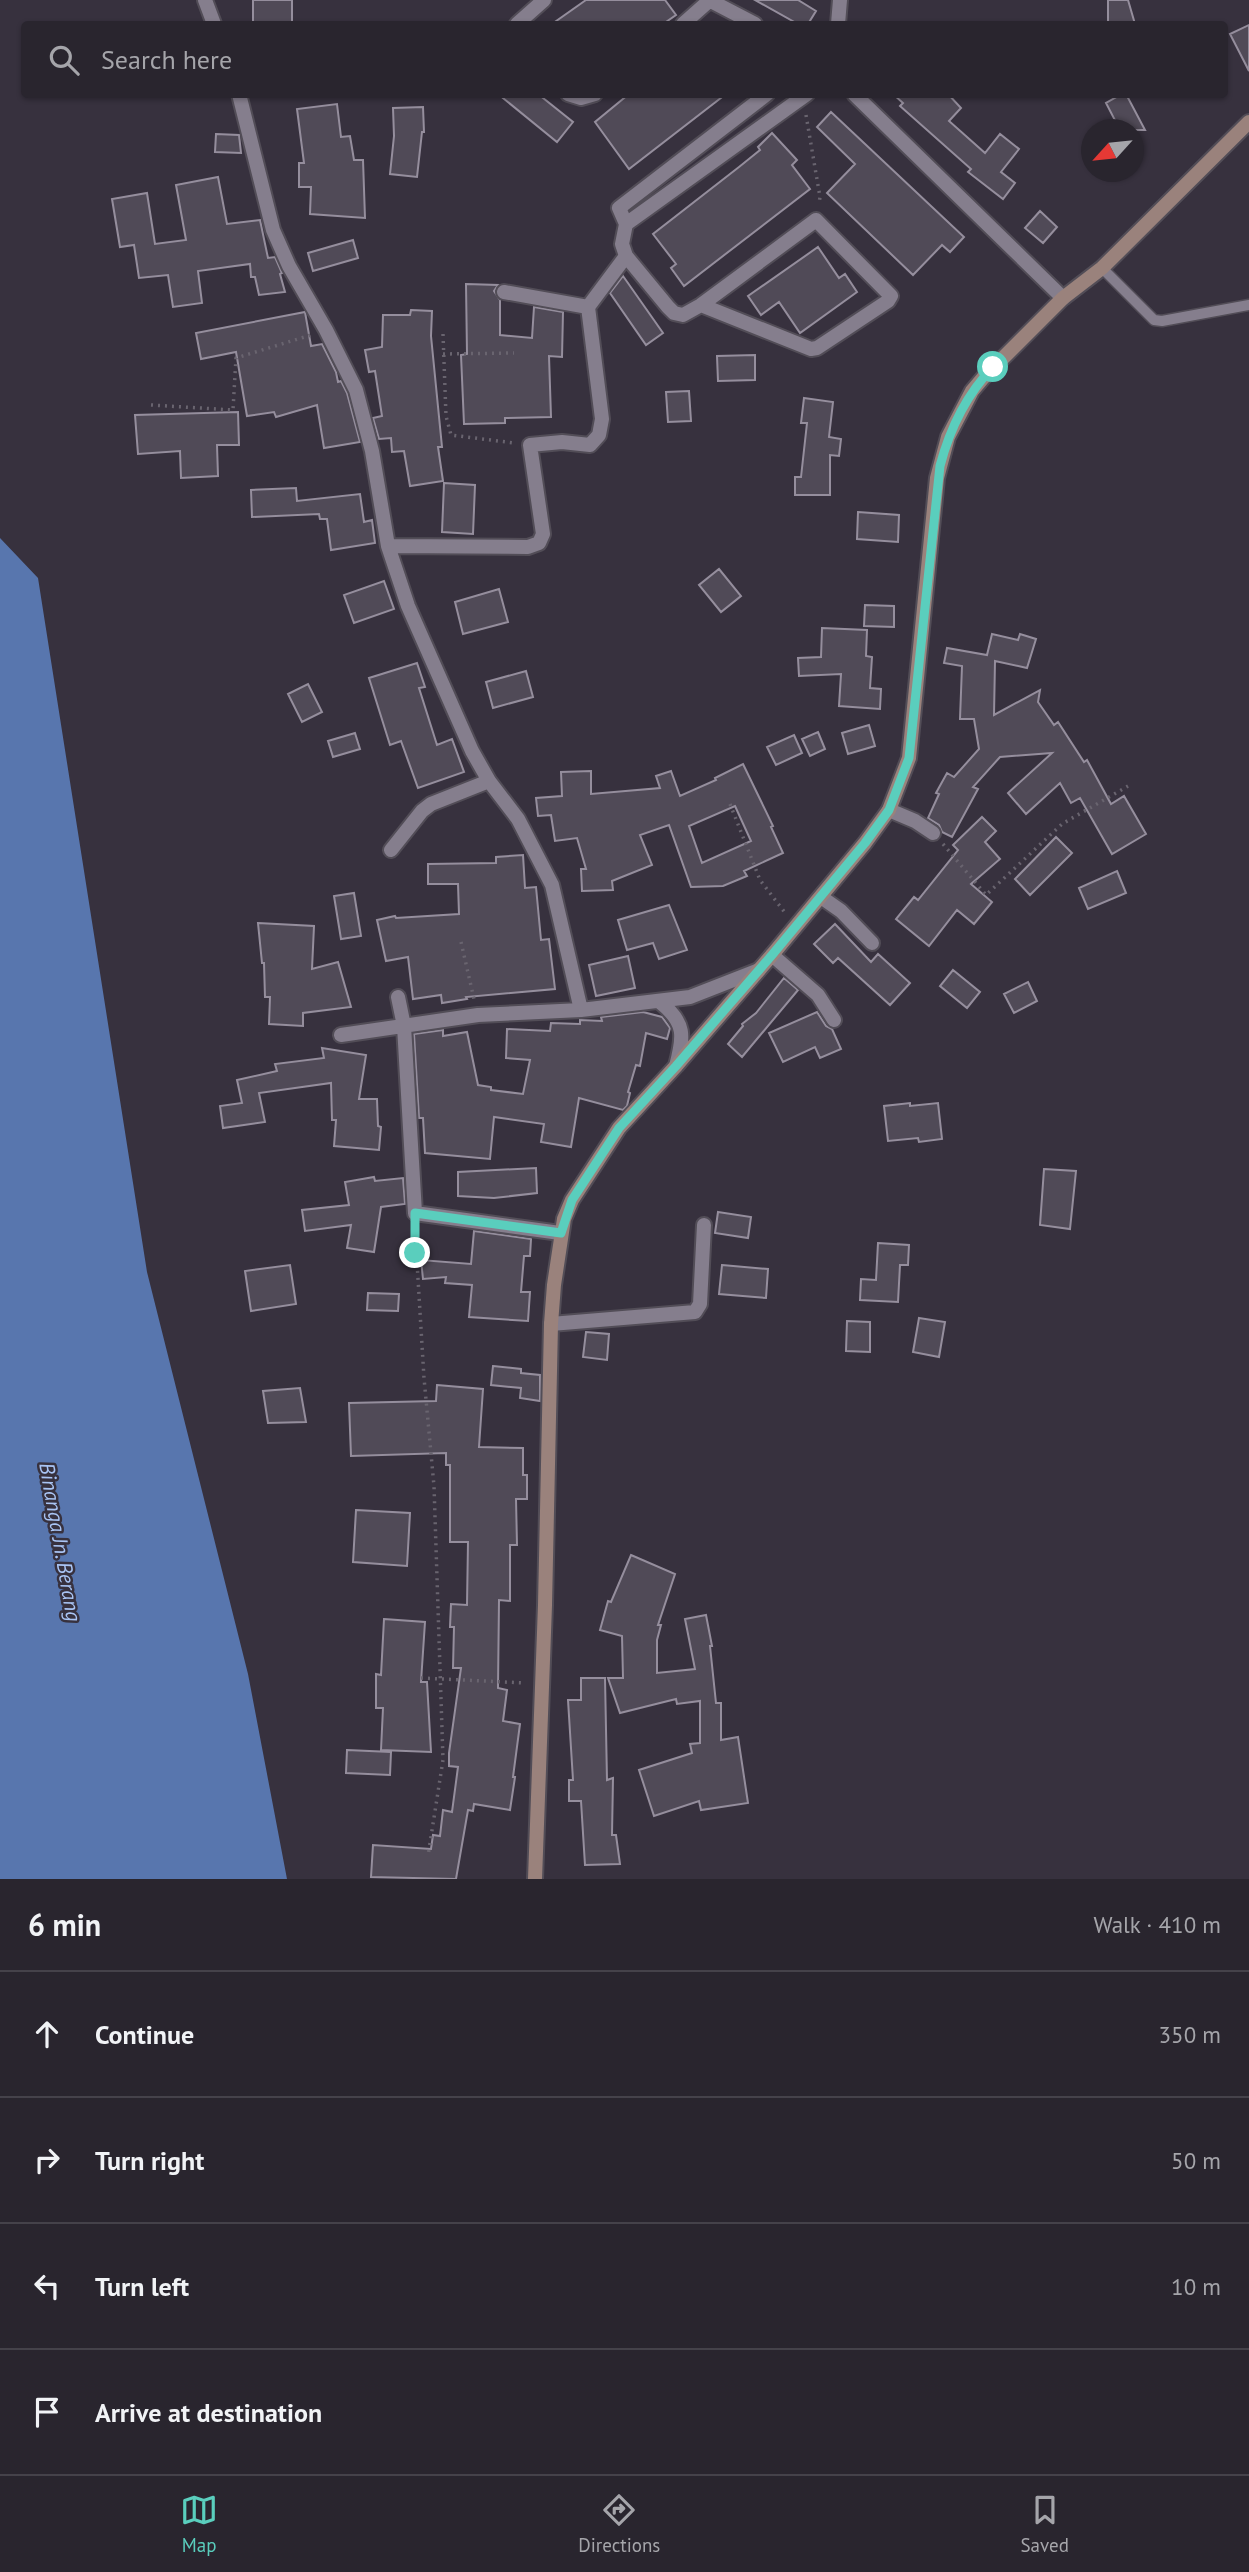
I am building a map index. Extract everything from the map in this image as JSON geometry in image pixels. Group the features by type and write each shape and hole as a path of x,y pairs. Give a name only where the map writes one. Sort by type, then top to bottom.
{"main road":[{"path":"535,1879 551,1324 561,1233 572,1200 619,1128 823,898 892,811 909,758 937,478 948,437 972,391 1063,298 1102,268 1249,122"}],"street":[{"path":"205,0 213,21"},
{"path":"520,21 544,0"},
{"path":"686,21 709,0 749,21"},
{"path":"838,21 840,0"},
{"path":"240,98 273,230 289,266 326,330 356,390 372,451 388,546 408,606 472,751 489,780 518,818 552,886 581,1010"},
{"path":"701,306 811,349 829,342 891,296 816,220 701,306 683,316 674,313 626,256 622,244 626,224 620,208 762,98"},
{"path":"626,224 802,98"},
{"path":"859,98 1063,298"},
{"path":"388,546 528,547 539,543 543,534 530,445 562,442 590,445 599,435 602,419 588,307 626,256"},
{"path":"504,292 588,307"},
{"path":"391,850 422,811 431,804 489,780"},
{"path":"892,811 933,832"},
{"path":"823,898 841,911 872,943"},
{"path":"773,956 818,995 834,1020"},
{"path":"341,1035 478,1015 581,1010 660,1002 708,992 759,970"},
{"path":"398,997 404,1026 415,1213 561,1233"},
{"path":"660,1002 678,1020 682,1032 676,1066"},
{"path":"551,1324 695,1312 699,1304 704,1225"}],"lane":[{"path":"1102,268 1154,320 1162,321 1249,306"}],"path":[{"path":"805,98 820,197 816,220"},
{"path":"151,405 233,410 236,358 326,330"},
{"path":"443,334 446,416 451,435 530,445"},
{"path":"443,354 514,353"},
{"path":"933,832 986,895 1062,824 1128,786"},
{"path":"730,804 760,880 796,926"},
{"path":"461,942 478,1015"},
{"path":"415,1213 415,1253 434,1486 443,1760 428,1856"},
{"path":"421,1678 541,1684"}],"water":[{"name":"Binanga Jn. Berang","path":"0,538 38,578 147,1272 248,1674 287,1879 0,1879"}],"building":[{"path":"253,0 292,0 292,21 253,21"},
{"path":"586,0 665,0 676,15 667,21 556,21"},
{"path":"755,0 798,0 816,11 810,21 793,21"},
{"path":"1108,0 1128,0 1134,21 1108,21"},
{"path":"1249,25 1249,71 1230,34"},
{"path":"503,98 543,98 573,122 557,142"},
{"path":"624,98 721,98 629,169 595,122"},
{"path":"897,98 952,98 961,108 949,121 985,153 1000,134 1019,149 1001,172 1015,183 1003,199 968,172 971,169 900,106 903,103"},
{"path":"1115,98 1128,98 1139,119 1114,119 1106,103"},
{"path":"337,104 341,137 350,136 354,160 363,160 365,218 310,214 311,187 299,187 299,163 304,163 297,109"},
{"path":"423,107 424,132 417,177 390,174 394,136 393,108"},
{"path":"831,112 964,237 950,252 942,245 913,275 827,193 855,164 817,127"},
{"path":"772,133 797,160 792,165 810,189 684,286 671,268 676,264 653,234 760,150 758,147"},
{"path":"216,134 239,135 241,153 215,152"},
{"path":"218,177 227,224 260,220 268,258 275,257 282,273 280,274 285,292 259,295 255,277 251,277 250,264 198,271 202,303 173,307 168,275 139,278 134,245 120,247 112,199 147,193 155,244 186,240 176,185"},
{"path":"1040,211 1057,227 1043,243 1025,228"},
{"path":"353,240 358,258 313,271 308,253"},
{"path":"818,247 839,278 845,274 857,292 800,333 779,302 761,315 748,296"},
{"path":"623,276 663,333 646,345 610,293"},
{"path":"466,284 498,285 494,291 500,300 500,335 532,338 534,307 563,312 562,357 549,356 551,417 505,418 505,423 464,424 461,355 467,354"},
{"path":"411,310 432,311 431,336 442,447 438,447 443,481 410,486 404,451 392,452 391,438 379,439 373,418 382,416 375,371 369,372 365,350 382,347 383,315 410,315"},
{"path":"305,312 311,346 322,344 338,382 341,381 347,393 360,442 324,448 317,405 276,417 274,412 247,416 236,352 201,359 196,333"},
{"path":"755,355 755,380 718,381 717,356"},
{"path":"689,391 691,421 668,422 666,392"},
{"path":"804,398 833,402 829,437 841,439 839,456 830,455 830,495 795,495 795,477 801,477 807,423 801,423"},
{"path":"238,412 239,445 217,445 218,476 181,478 180,451 138,454 135,415"},
{"path":"444,483 475,485 473,534 442,532"},
{"path":"296,488 297,501 360,494 364,522 372,520 375,543 331,550 327,519 320,519 319,514 252,517 251,490"},
{"path":"858,512 899,515 898,542 857,539"},
{"path":"719,569 741,596 721,612 699,585"},
{"path":"384,581 394,609 354,623 344,595"},
{"path":"499,589 508,622 463,634 455,602"},
{"path":"865,605 894,606 894,627 864,626"},
{"path":"822,628 867,630 866,656 872,657 870,688 881,689 880,709 839,706 841,674 799,676 798,658 821,657"},
{"path":"992,634 1018,640 1020,634 1036,639 1027,668 995,661 994,715 1040,690 1038,702 1054,725 1058,722 1084,762 1087,760 1111,804 1124,796 1146,834 1112,854 1080,798 1071,803 1060,783 1026,814 1008,793 1052,753 1000,757 973,787 978,789 952,837 942,832 939,825 928,818 939,794 936,793 947,773 954,777 979,749 974,719 960,719 962,666 944,663 947,648 987,655"},
{"path":"417,663 425,687 419,688 437,745 452,739 464,772 418,788 401,741 390,745 369,678"},
{"path":"526,671 533,697 493,708 486,682"},
{"path":"308,684 322,712 302,722 288,694"},
{"path":"869,725 875,746 848,754 842,733"},
{"path":"818,732 825,749 810,756 802,739"},
{"path":"355,733 360,749 333,757 328,741"},
{"path":"794,735 802,753 776,765 767,747"},
{"path":"743,764 783,853 744,871 747,876 723,886 691,887 669,825 640,835 652,865 612,881 613,890 582,891 581,869 586,869 577,838 555,841 551,815 538,816 536,798 562,796 561,772 591,771 591,794 660,788 656,776 671,771 680,796 716,780 715,778","holes":["735,806 751,841 702,863 689,826"]},
{"path":"982,817 996,831 985,842 1000,859 971,884 992,902 974,924 957,910 929,946 896,919 914,897 918,900 958,850 953,845"},
{"path":"1056,837 1072,853 1030,895 1015,879"},
{"path":"523,855 525,888 536,887 541,940 549,939 555,989 466,997 467,999 442,1003 441,995 413,999 408,957 386,961 377,920 395,916 459,914 458,884 428,884 428,864 496,863 496,857"},
{"path":"1117,871 1126,893 1088,909 1079,888"},
{"path":"354,893 361,936 341,939 334,896"},
{"path":"669,905 687,950 659,959 653,943 627,950 618,920"},
{"path":"258,923 314,926 312,969 338,962 351,1007 303,1013 303,1026 269,1024 270,997 265,997 264,963"},
{"path":"835,924 871,962 878,954 910,983 890,1005 838,958 833,963 814,944"},
{"path":"628,956 635,988 596,996 589,965"},
{"path":"953,970 980,992 967,1008 940,986"},
{"path":"784,978 798,990 742,1057 728,1044 742,1024 756,1013"},
{"path":"1028,982 1037,1001 1014,1013 1004,994"},
{"path":"643,1012 662,1017 670,1028 667,1039 646,1033 640,1066 636,1065 627,1106 623,1110 579,1098 571,1147 541,1142 544,1124 494,1117 490,1159 425,1153 423,1118 419,1118 414,1034 443,1030 443,1036 467,1032 478,1085 491,1087 491,1090 523,1094 530,1060 506,1058 507,1029 550,1031 551,1023 580,1024 580,1020 602,1021 601,1017"},
{"path":"817,1012 826,1026 832,1029 841,1049 820,1058 815,1047 783,1062 769,1033"},
{"path":"322,1048 366,1055 359,1099 377,1099 378,1126 381,1127 379,1150 334,1146 336,1120 332,1120 331,1083 259,1093 265,1122 223,1128 220,1106 242,1103 237,1080 277,1071 275,1064 324,1058"},
{"path":"910,1103 910,1106 938,1103 942,1139 919,1142 918,1138 888,1141 884,1106"},
{"path":"536,1168 537,1193 494,1198 458,1196 458,1172"},
{"path":"1044,1169 1076,1171 1070,1229 1040,1225"},
{"path":"374,1177 375,1181 403,1178 405,1204 381,1207 374,1252 347,1248 351,1225 305,1231 302,1210 349,1205 345,1182"},
{"path":"718,1212 751,1217 748,1238 715,1233"},
{"path":"474,1231 531,1239 530,1256 524,1256 521,1292 530,1292 528,1321 469,1317 472,1285 445,1283 446,1277 423,1279 421,1260 471,1264"},
{"path":"878,1243 909,1245 908,1265 900,1265 898,1302 860,1300 861,1279 876,1280"},
{"path":"290,1265 296,1304 251,1311 245,1271"},
{"path":"722,1265 768,1269 766,1298 719,1294"},
{"path":"368,1293 399,1294 398,1311 367,1310"},
{"path":"919,1318 945,1322 939,1357 913,1352"},
{"path":"847,1321 870,1322 870,1352 846,1351"},
{"path":"586,1332 609,1334 607,1360 583,1357"},
{"path":"493,1366 521,1369 521,1373 540,1375 540,1401 520,1398 521,1388 491,1385"},
{"path":"437,1385 483,1389 479,1447 523,1448 523,1475 527,1475 527,1499 516,1499 517,1545 510,1545 510,1601 499,1600 498,1688 507,1690 503,1721 520,1724 515,1777 510,1810 474,1804 473,1811 468,1810 456,1879 371,1877 373,1845 431,1849 433,1835 440,1836 443,1810 452,1812 458,1767 449,1766 449,1753 461,1668 453,1668 454,1627 450,1627 451,1604 467,1605 468,1542 450,1542 450,1465 446,1465 446,1453 351,1456 349,1403 436,1401"},
{"path":"300,1388 306,1422 268,1423 263,1391"},
{"path":"356,1510 410,1513 407,1566 353,1562"},
{"path":"631,1555 675,1574 658,1625 661,1625 657,1640 657,1673 695,1669 685,1619 706,1615 712,1646 716,1703 721,1703 721,1740 738,1737 748,1803 701,1810 699,1801 654,1816 639,1770 692,1753 690,1744 700,1743 700,1701 677,1704 676,1699 620,1713 608,1678 623,1678 622,1636 600,1630 608,1601 611,1602"},
{"path":"384,1619 425,1622 421,1682 427,1682 431,1752 381,1750 383,1708 376,1708 376,1674 381,1675"},
{"path":"581,1678 605,1678 607,1780 613,1778 612,1835 616,1835 620,1864 585,1865 581,1801 569,1801 569,1780 573,1780 568,1700 581,1700"},
{"path":"347,1750 391,1752 390,1775 346,1773"}],"route":[{"path":"415,1253 415,1213 561,1233 572,1200 619,1128 772,955 889,810 904,777 909,758 919,680 937,478 948,437 972,391 993,367"}]}
